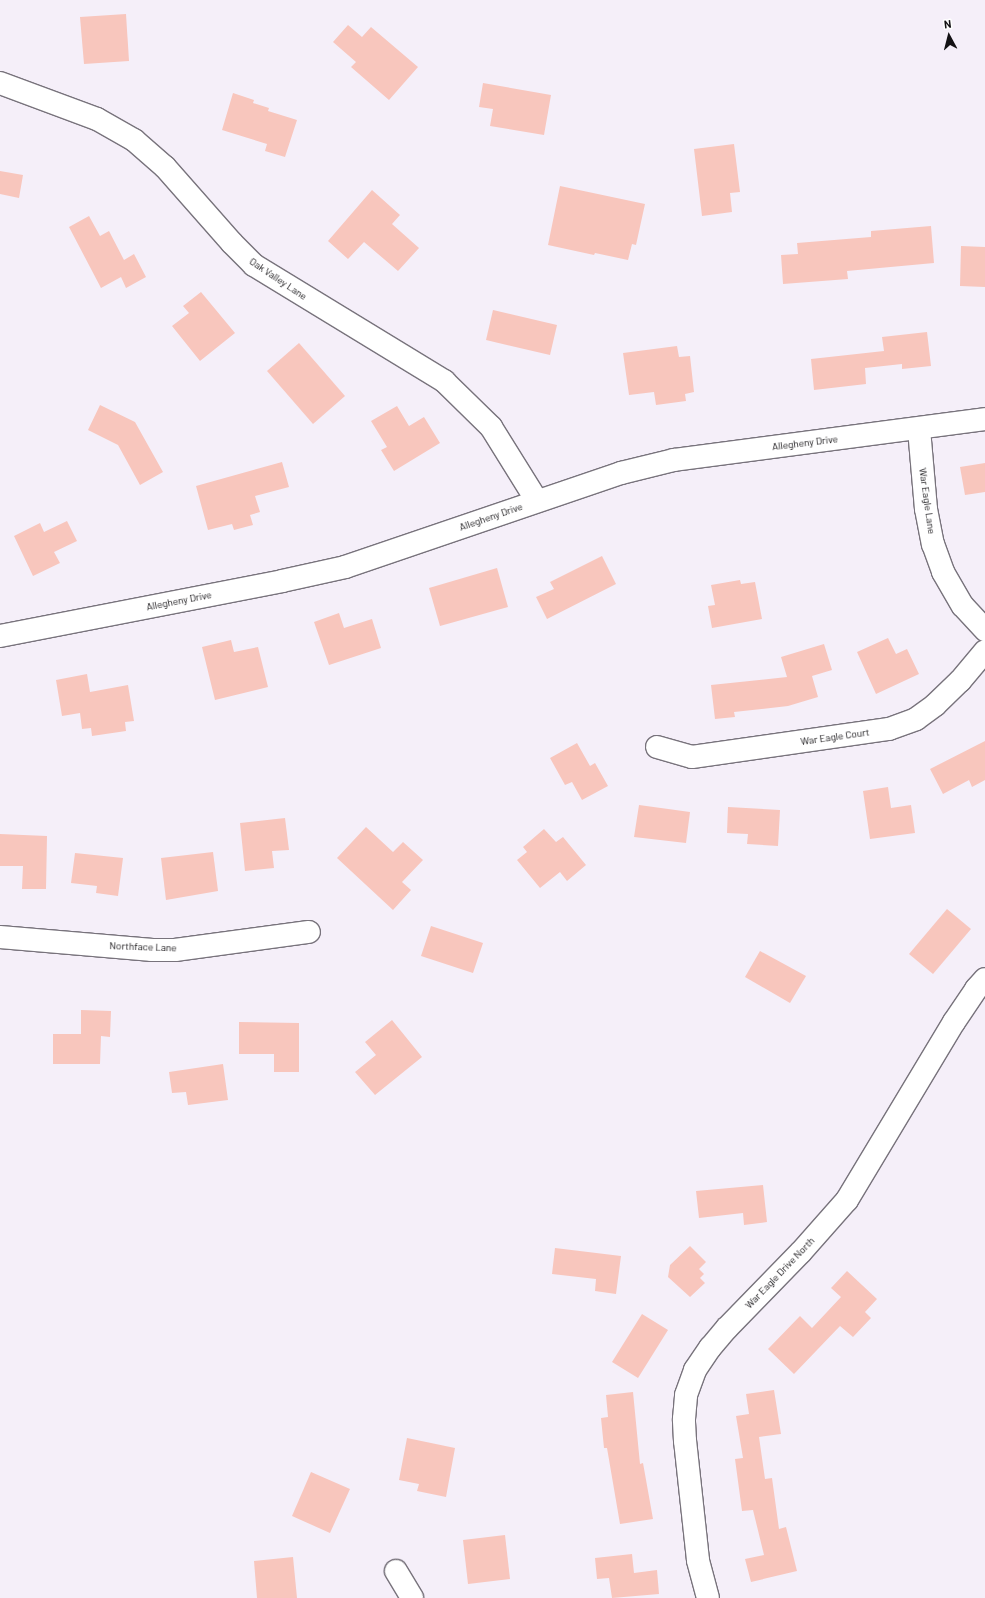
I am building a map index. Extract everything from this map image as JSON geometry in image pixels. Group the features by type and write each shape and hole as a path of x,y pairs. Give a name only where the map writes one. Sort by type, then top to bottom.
{"street":[{"name":"Oak Valley Lane","path":"0,83 97,119 134,140 165,167 232,243 254,265 444,381 491,427 537,501"},
{"name":"Allegheny Drive","path":"0,636 282,581 345,567 621,473 674,460 985,419"},
{"name":"War Eagle Lane","path":"919,428 926,509 933,544 943,572 963,606 985,630"},
{"name":"War Eagle Court","path":"657,747 692,757 889,729 916,719 935,705 960,681 985,652"},
{"name":"Northface Lane","path":"0,937 152,950 175,950 308,932"},
{"name":"War Eagle Drive North","path":"708,1598 698,1560 684,1427 686,1394 695,1370 710,1348 727,1328 801,1252 847,1200 954,1022 976,989 985,979"},
{"path":"396,1571 412,1598"}],"building":[{"path":"126,14 129,61 84,64 80,17"},
{"path":"348,25 362,37 371,27 418,67 389,100 351,67 356,62 333,42"},
{"path":"483,83 551,95 544,135 490,126 493,109 479,107"},
{"path":"233,93 254,100 253,103 269,108 268,111 297,120 285,157 265,151 267,144 222,130"},
{"path":"734,144 740,192 730,193 732,212 702,216 694,149"},
{"path":"0,171 23,175 19,198 0,194"},
{"path":"560,186 645,204 636,245 632,244 628,260 595,253 594,255 548,245"},
{"path":"372,190 400,215 392,224 419,248 398,271 364,242 348,259 328,241"},
{"path":"89,216 100,236 109,231 124,260 134,254 146,277 126,288 121,277 101,288 69,227"},
{"path":"931,226 934,263 847,271 848,279 783,284 781,255 798,254 797,243 871,237 871,231"},
{"path":"961,246 985,247 985,287 960,286"},
{"path":"201,292 235,333 200,361 172,326 189,313 183,306"},
{"path":"493,310 557,325 550,355 486,340"},
{"path":"927,332 931,366 902,369 902,364 865,368 866,384 814,390 811,359 884,351 882,337"},
{"path":"299,343 345,396 313,424 267,371"},
{"path":"677,346 679,357 690,356 694,392 685,394 686,401 656,405 654,392 629,395 623,353"},
{"path":"100,405 135,422 163,472 140,485 118,445 88,430"},
{"path":"397,406 409,426 424,417 440,443 394,471 381,450 387,447 371,421"},
{"path":"282,462 289,487 255,496 260,512 250,515 253,525 234,530 232,524 208,530 196,486"},
{"path":"985,463 985,492 965,495 960,467"},
{"path":"67,521 77,541 54,552 60,563 33,576 14,536 40,523 44,532"},
{"path":"602,556 616,584 547,619 536,597 554,589 550,582"},
{"path":"497,568 508,607 440,626 429,588"},
{"path":"740,580 741,584 755,582 762,619 712,628 708,606 715,605 711,585"},
{"path":"339,613 344,628 372,619 381,648 329,665 314,622"},
{"path":"888,638 896,654 907,649 919,674 876,694 857,652"},
{"path":"231,640 234,652 258,647 268,687 215,700 202,647"},
{"path":"824,644 832,670 812,676 818,697 788,706 734,712 735,717 715,719 711,685 787,677 781,657"},
{"path":"87,674 90,692 128,685 134,721 125,722 126,731 92,736 91,728 82,729 80,713 62,716 56,680"},
{"path":"985,741 985,780 972,787 969,780 943,794 930,769"},
{"path":"577,743 590,766 595,763 608,786 582,800 572,782 565,785 550,758"},
{"path":"888,787 891,808 911,805 915,833 870,839 863,791"},
{"path":"639,805 690,812 686,843 634,837"},
{"path":"728,807 780,810 778,846 747,844 748,834 727,833"},
{"path":"285,818 289,850 272,851 274,868 245,871 240,823"},
{"path":"366,827 393,852 403,842 423,860 402,882 411,890 393,910 337,858"},
{"path":"544,829 556,842 563,837 586,865 567,881 560,872 540,888 517,860 527,852 523,847"},
{"path":"0,834 47,836 46,889 22,889 23,866 0,866"},
{"path":"213,852 218,891 166,900 161,858"},
{"path":"75,853 123,858 118,896 96,893 97,886 71,883"},
{"path":"947,909 971,929 933,974 909,954"},
{"path":"431,926 483,943 473,973 421,956"},
{"path":"760,951 806,976 790,1003 745,977"},
{"path":"81,1010 111,1011 110,1037 101,1036 100,1064 53,1064 53,1034 81,1034"},
{"path":"392,1020 422,1057 375,1095 355,1072 376,1055 365,1042"},
{"path":"239,1022 299,1023 299,1072 274,1072 274,1054 239,1054"},
{"path":"223,1064 228,1100 188,1105 186,1092 172,1093 169,1072"},
{"path":"763,1185 767,1222 744,1225 743,1213 699,1218 696,1191"},
{"path":"690,1246 706,1262 699,1269 704,1274 700,1278 705,1283 690,1297 668,1277 670,1265"},
{"path":"555,1248 621,1256 616,1294 595,1291 596,1279 552,1274"},
{"path":"847,1271 877,1299 865,1312 871,1318 853,1337 840,1326 794,1374 768,1349 800,1316 812,1328 841,1297 831,1288"},
{"path":"642,1314 668,1330 638,1378 612,1362"},
{"path":"774,1390 781,1434 759,1437 765,1479 772,1478 779,1529 786,1527 797,1571 751,1582 745,1559 764,1555 753,1510 742,1511 735,1459 743,1458 736,1416 749,1414 746,1394"},
{"path":"633,1392 640,1464 643,1463 653,1519 620,1524 607,1448 604,1448 601,1418 608,1417 606,1395"},
{"path":"407,1438 455,1448 446,1497 417,1491 419,1484 399,1480"},
{"path":"311,1472 350,1489 330,1533 292,1516"},
{"path":"505,1535 510,1579 468,1584 463,1540"},
{"path":"632,1554 634,1573 657,1570 659,1594 612,1598 609,1578 597,1579 595,1558"},
{"path":"293,1557 297,1598 257,1598 254,1561"}]}
